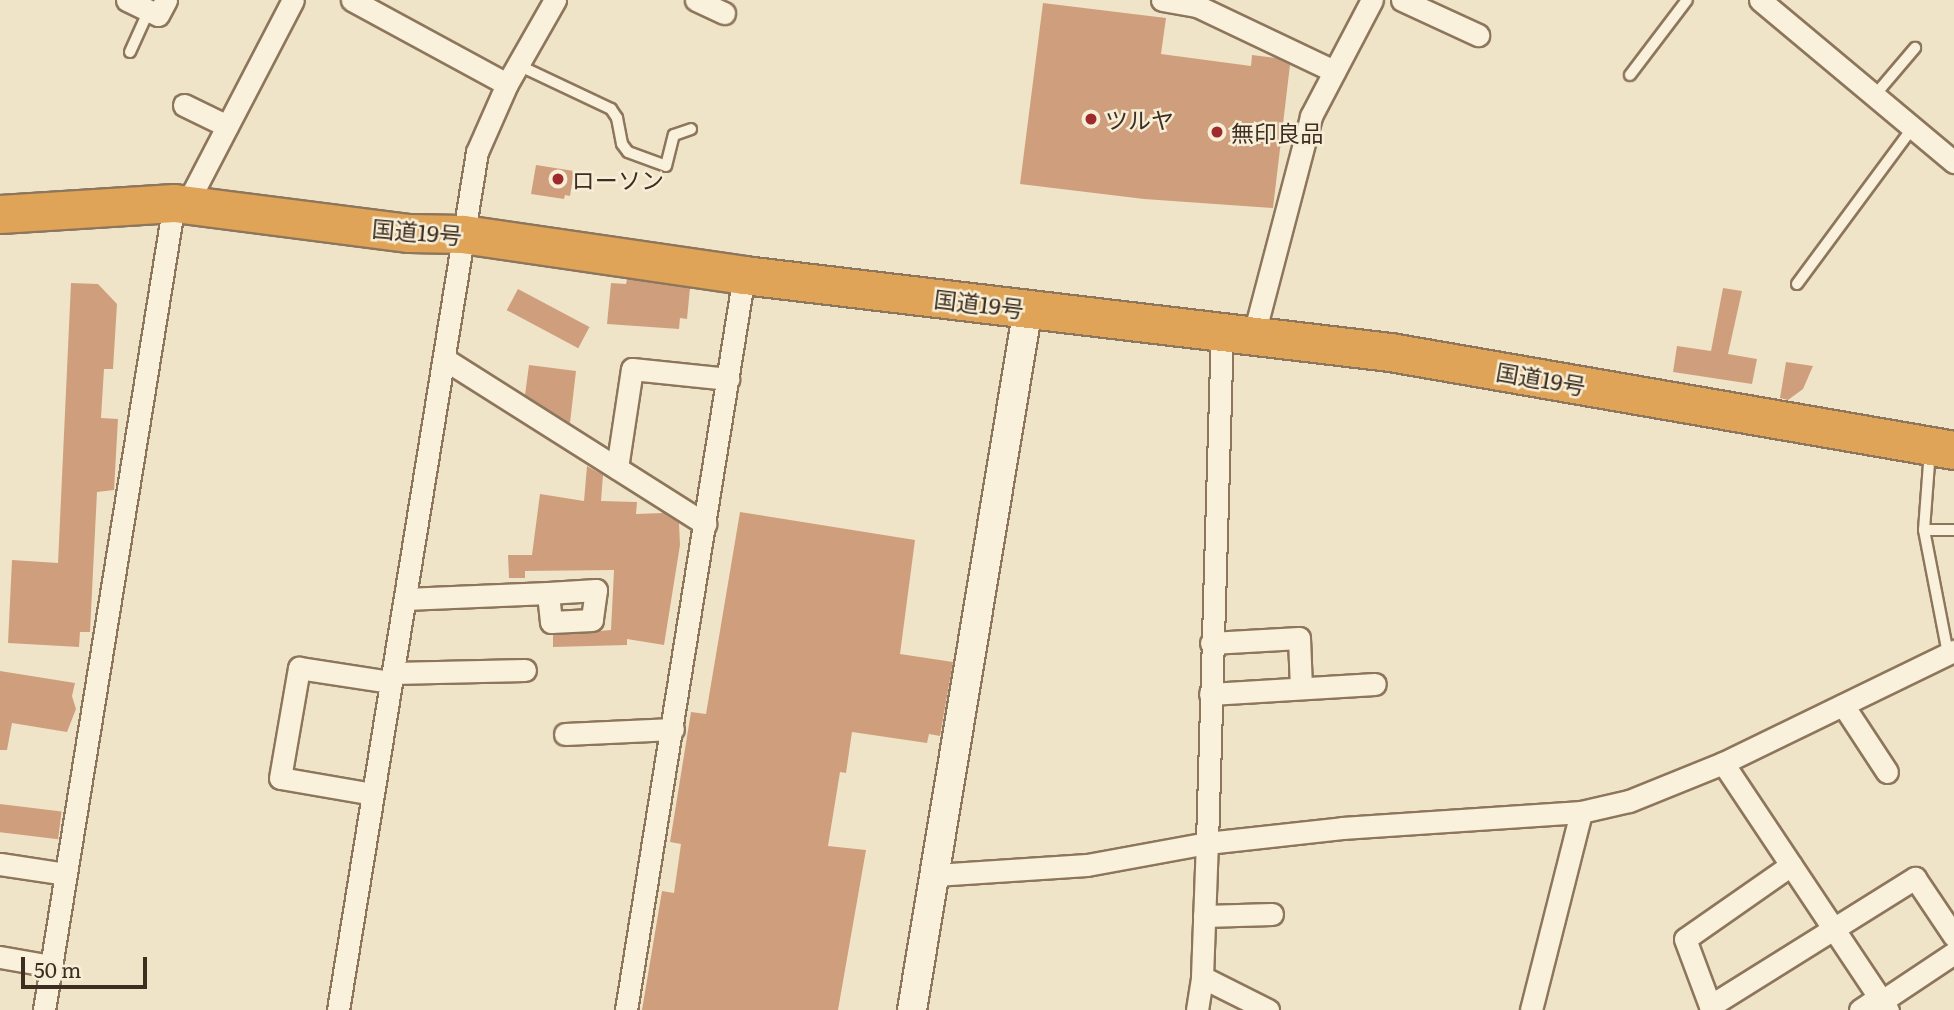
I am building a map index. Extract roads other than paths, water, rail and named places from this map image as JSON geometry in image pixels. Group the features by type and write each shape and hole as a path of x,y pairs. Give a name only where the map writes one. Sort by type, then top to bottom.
{"highway":[{"name":"国道19号","path":"0,214 182,204 409,233 463,234 744,275 1238,332 1415,356 1942,448"}],"street":[{"path":"127,0 157,5"},
{"path":"44,1010 65,874 182,204 193,192 293,0"},
{"path":"352,0 507,84"},
{"path":"338,1010 446,360 477,152 507,84 555,0"},
{"path":"696,0 724,13"},
{"path":"1162,0 1197,6 1334,71"},
{"path":"1197,1010 1202,977 1212,643 1238,332 1311,117 1372,0"},
{"path":"1402,0 1478,35"},
{"path":"1760,0 1954,162"},
{"path":"184,105 228,126"},
{"path":"626,1010 744,275"},
{"path":"912,1010 1028,308"},
{"path":"446,360 705,524"},
{"path":"617,468 632,369 728,379"},
{"path":"405,599 548,593"},
{"path":"1212,643 1299,638 1301,688"},
{"path":"935,875 1087,865 1207,844 1342,828 1581,812 1629,801 1723,763 1951,653"},
{"path":"373,794 280,778 299,668 392,677 525,670"},
{"path":"1210,694 1375,684"},
{"path":"1843,705 1888,772"},
{"path":"565,734 673,729"},
{"path":"1723,763 1883,1003"},
{"path":"1531,1010 1581,812"},
{"path":"0,864 65,874"},
{"path":"1791,865 1685,939 1710,1006 1915,878 1954,936"},
{"path":"1204,916 1272,914"},
{"path":"1860,1010 1883,1003 1954,953"},
{"path":"0,957 51,966"},
{"path":"1202,977 1268,1010"}],"lane":[{"path":"1630,75 1687,0"},
{"path":"130,52 157,5"},
{"path":"1875,95 1915,48"},
{"path":"518,65 611,109 617,118 622,144 628,152 666,166 674,135 691,129"},
{"path":"1797,284 1913,127"},
{"path":"1942,448 1924,530 1951,653"},
{"path":"1924,530 1954,530"}],"place":[{"name":"ツルヤ","path":"1091,119"},
{"name":"無印良品","path":"1217,132"},
{"name":"ローソン","path":"558,179"}]}
